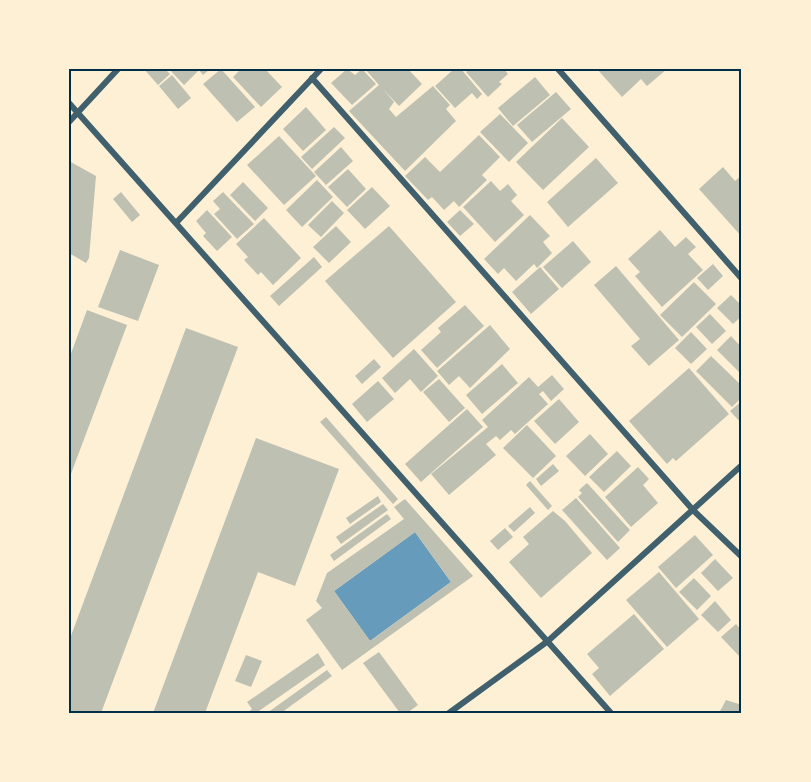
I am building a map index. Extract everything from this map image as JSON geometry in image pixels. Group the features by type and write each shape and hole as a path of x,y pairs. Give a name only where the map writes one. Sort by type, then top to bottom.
{"street":[{"path":"69,122 118,69"},
{"path":"176,223 321,69"},
{"path":"558,69 742,279"},
{"path":"312,78 693,510 742,557"},
{"path":"69,103 611,713"},
{"path":"449,713 548,641 742,465"}],"water":[{"path":"415,532 451,582 370,641 334,591"}],"building":[{"path":"144,69 165,69 170,74 158,85"},
{"path":"169,69 210,69 203,75 199,70 184,85"},
{"path":"221,69 255,107 237,122 203,84"},
{"path":"241,69 265,69 282,87 261,107 233,77"},
{"path":"347,69 355,75 362,69 376,84 352,105 331,83"},
{"path":"365,69 408,69 422,84 399,106 383,89 394,102 389,109 396,117 433,86 450,105 446,109 456,121 405,171 349,111 379,85"},
{"path":"454,69 461,69 482,94 477,99 472,93 455,108 435,86"},
{"path":"470,69 504,69 508,74 499,82 502,84 488,97 466,72"},
{"path":"597,69 667,69 647,86 641,79 622,97"},
{"path":"172,75 191,98 178,109 159,86"},
{"path":"535,77 550,95 513,126 498,108"},
{"path":"556,92 571,109 532,142 517,125"},
{"path":"306,107 326,130 303,151 283,129"},
{"path":"500,114 528,143 509,162 480,132"},
{"path":"562,118 589,147 543,190 516,162"},
{"path":"334,127 345,138 312,169 301,157"},
{"path":"479,135 500,157 482,175 487,180 459,207 454,201 444,210 432,197 428,200 405,176 425,157 440,172"},
{"path":"279,136 316,176 284,205 247,165"},
{"path":"341,147 353,161 326,185 314,172"},
{"path":"596,158 618,183 568,227 547,202"},
{"path":"69,161 96,176 89,258 86,263 69,253"},
{"path":"723,167 735,181 742,175 742,237 699,189"},
{"path":"348,169 366,189 347,207 328,187"},
{"path":"317,180 333,197 302,227 286,210"},
{"path":"491,181 500,191 508,184 517,195 511,201 524,215 495,242 463,207"},
{"path":"243,182 268,208 255,221 230,195"},
{"path":"372,187 390,206 365,229 347,210"},
{"path":"121,192 140,215 132,222 113,199"},
{"path":"223,192 254,224 237,239 214,214 220,209 213,201"},
{"path":"332,201 344,213 321,237 308,225"},
{"path":"207,210 232,237 217,251 203,236 206,233 196,221"},
{"path":"460,210 474,224 460,236 447,222"},
{"path":"530,215 550,236 543,242 552,253 537,268 534,264 516,281 504,268 498,274 484,259"},
{"path":"264,218 301,258 273,285 261,272 258,275 244,260 248,257 236,244"},
{"path":"336,226 351,242 329,263 313,247"},
{"path":"389,226 456,302 393,358 325,281"},
{"path":"660,230 675,247 686,237 696,247 688,254 703,270 662,307 635,276 640,272 628,259"},
{"path":"573,241 591,262 562,288 543,267"},
{"path":"120,250 159,265 138,321 98,307"},
{"path":"314,257 322,267 279,306 270,296"},
{"path":"713,264 723,276 708,290 697,278"},
{"path":"616,266 679,340 649,366 631,346 640,339 594,285"},
{"path":"540,267 559,289 531,314 512,292"},
{"path":"694,282 716,304 682,337 660,315"},
{"path":"731,295 742,306 742,316 733,324 717,308"},
{"path":"465,305 484,326 437,368 421,350 441,332 438,328"},
{"path":"87,310 127,325 69,479 69,359"},
{"path":"710,314 726,331 712,344 696,327"},
{"path":"490,325 510,349 470,388 459,376 449,385 437,371"},
{"path":"186,328 238,347 101,713 69,713 69,641"},
{"path":"691,332 707,349 691,364 675,348"},
{"path":"731,336 742,348 742,375 717,350"},
{"path":"414,349 438,376 421,392 410,379 395,393 382,378"},
{"path":"711,356 742,386 742,397 732,407 696,371"},
{"path":"374,359 381,367 362,384 355,376"},
{"path":"502,364 518,383 482,414 466,395"},
{"path":"689,368 729,414 676,461 673,458 667,464 629,421"},
{"path":"552,375 564,389 551,401 543,391 539,394 548,404 515,434 511,430 500,440 496,436 486,444 496,455 449,495 431,474 488,427 482,420 529,377 538,387"},
{"path":"439,379 465,408 449,422 423,392"},
{"path":"378,381 394,399 367,422 352,404"},
{"path":"559,399 579,422 555,444 534,421"},
{"path":"742,401 742,424 730,411"},
{"path":"467,409 483,427 421,482 405,464"},
{"path":"326,417 398,499 393,504 320,422"},
{"path":"527,425 556,456 533,478 503,448"},
{"path":"590,434 608,454 585,476 566,456"},
{"path":"256,438 339,469 295,586 258,572 205,713 153,713"},
{"path":"617,451 631,466 604,492 589,477"},
{"path":"553,464 559,471 541,486 536,479"},
{"path":"638,467 649,479 643,485 658,503 631,527 605,497"},
{"path":"530,481 552,506 548,510 526,485"},
{"path":"587,483 630,530 618,542 578,497 582,493 579,490"},
{"path":"378,496 381,502 350,524 346,518"},
{"path":"576,498 620,548 607,560 562,510"},
{"path":"405,499 473,576 342,670 306,620 322,608 316,601 327,573 404,519 394,507","holes":["415,532 451,582 370,641 334,591"]},
{"path":"383,504 388,510 341,544 336,537"},
{"path":"530,507 535,513 514,532 508,526"},
{"path":"553,511 565,521 592,553 541,598 509,562 529,544 523,537"},
{"path":"387,514 391,519 334,561 330,555"},
{"path":"505,528 513,537 498,550 490,541"},
{"path":"695,535 713,555 676,588 658,567"},
{"path":"715,559 733,578 718,591 701,573"},
{"path":"659,572 699,619 667,647 626,600"},
{"path":"694,578 711,596 697,610 679,592"},
{"path":"715,601 731,620 718,632 701,615"},
{"path":"634,614 664,649 610,696 592,674 599,668 587,654"},
{"path":"736,624 742,631 742,653 739,656 721,637"},
{"path":"379,652 418,705 407,713 400,713 363,663"},
{"path":"318,653 325,665 256,713 247,713 252,709 247,702"},
{"path":"246,655 262,661 251,687 235,681"},
{"path":"327,670 332,676 281,713 267,713"},
{"path":"726,700 742,705 742,713 719,713"}]}
